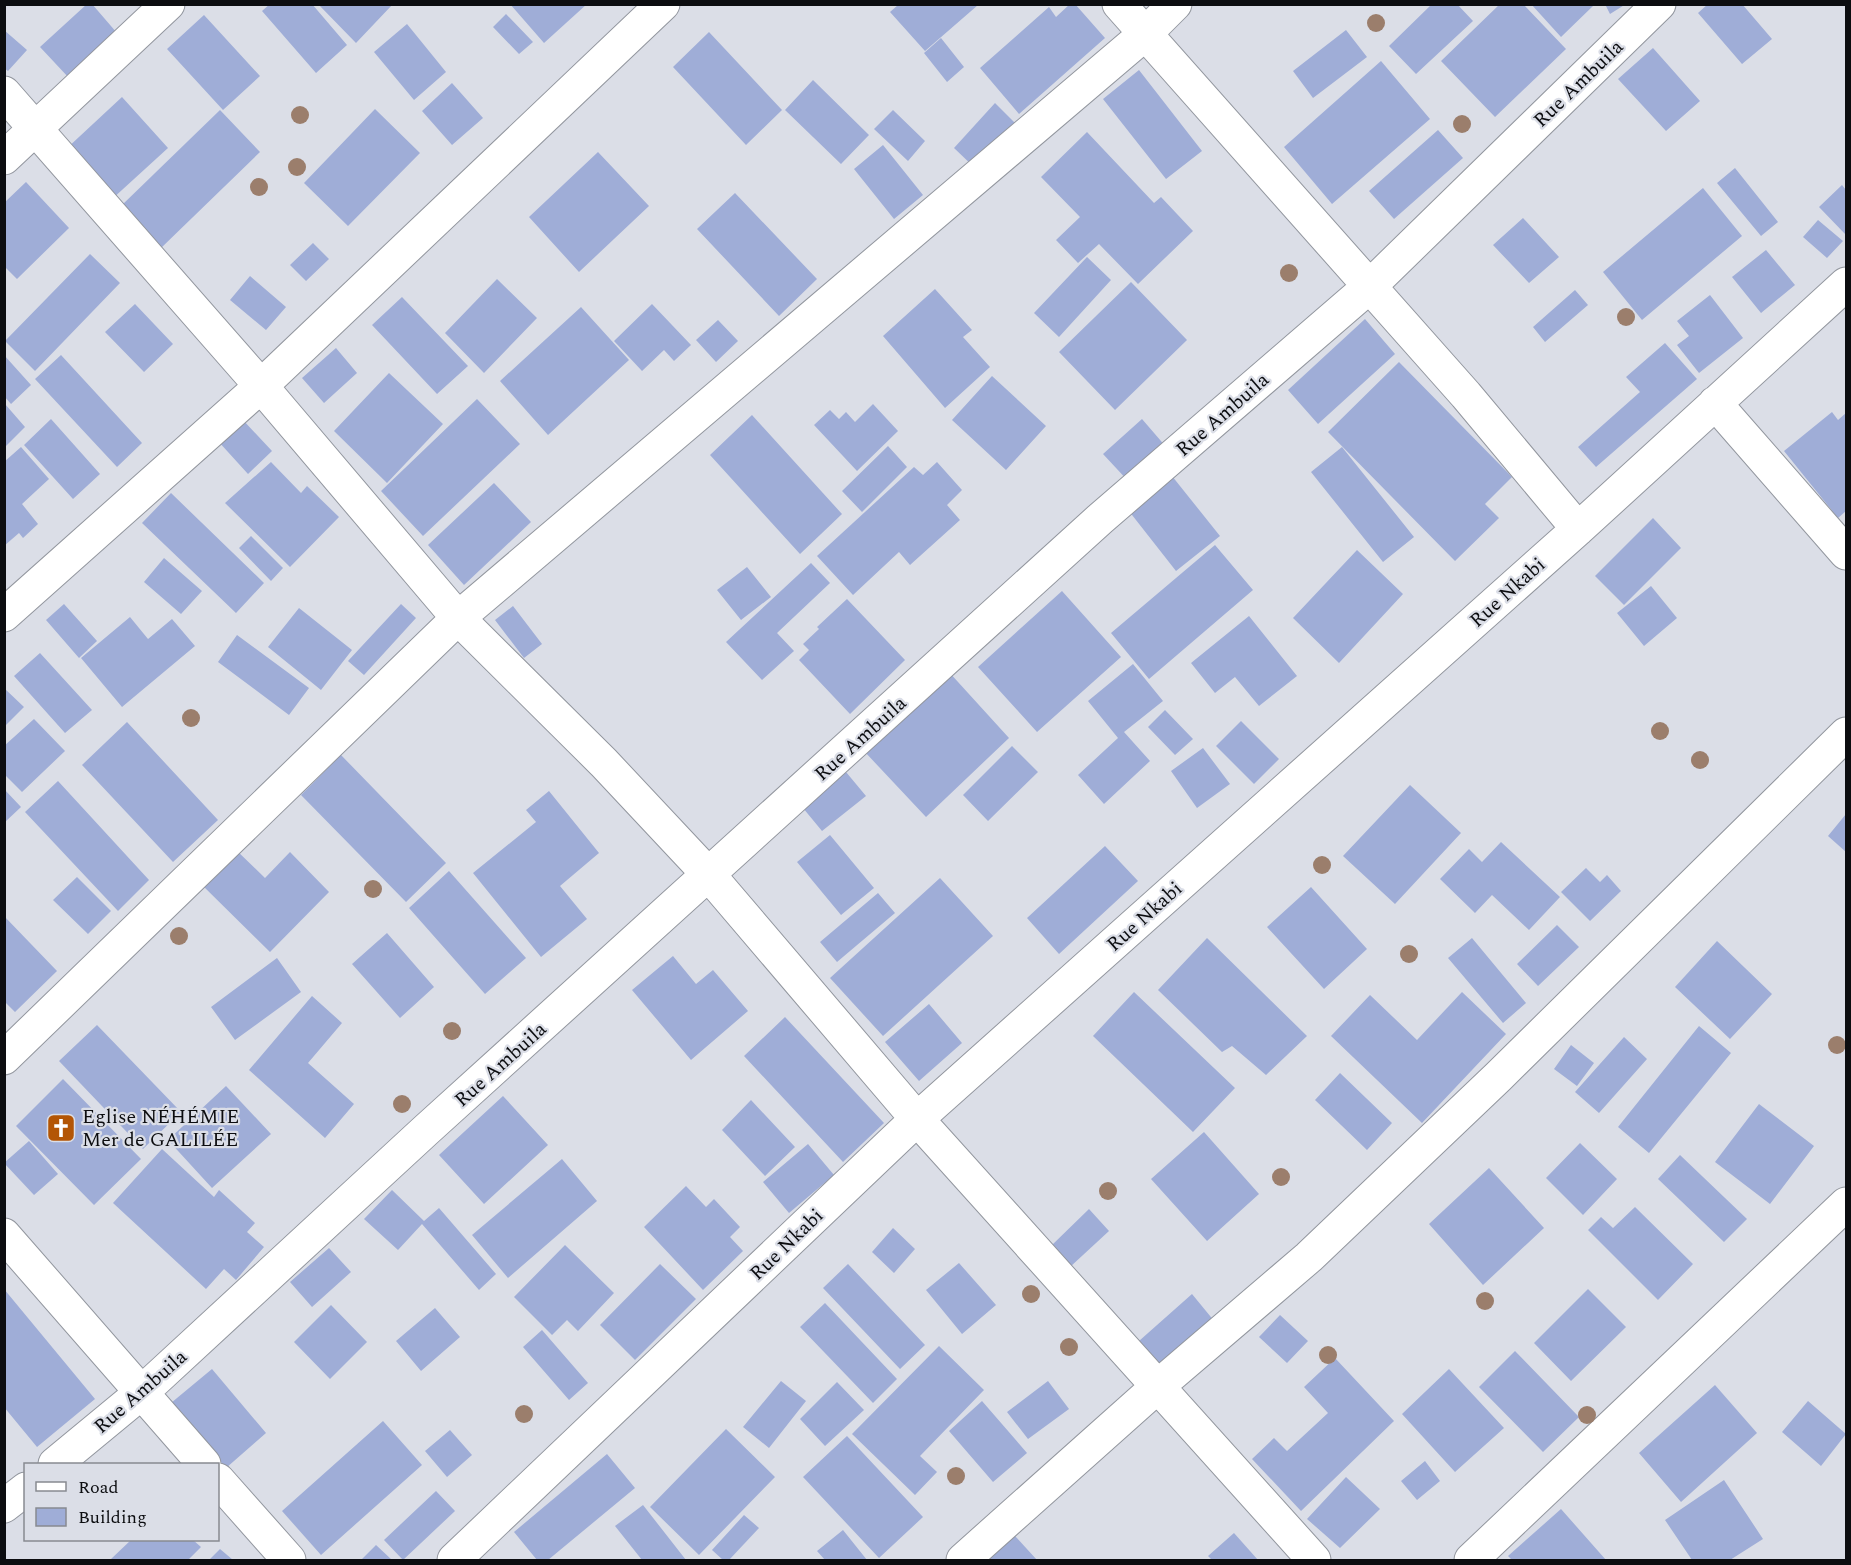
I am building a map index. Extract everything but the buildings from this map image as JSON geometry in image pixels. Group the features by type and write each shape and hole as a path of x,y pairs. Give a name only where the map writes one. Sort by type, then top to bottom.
{"street":[{"path":"4,158 168,4"},
{"path":"4,615 261,386 663,4"},
{"path":"1119,4 1466,395 1578,529"},
{"path":"4,1058 458,618 1145,34 1175,4"},
{"name":"Rue Ambuila","path":"56,1463 141,1393 425,1131 1100,519 1370,286 1659,4"},
{"path":"4,93 261,386 458,618 604,763 709,875 917,1119 1314,1560"},
{"name":"Rue Nkabi","path":"454,1560 917,1119 1578,529 1846,284"},
{"path":"1716,403 1846,553"},
{"path":"963,1560 1309,1257 1498,1077 1846,734"},
{"path":"1471,1560 1846,1204"},
{"path":"4,1236 203,1463"},
{"path":"219,1481 289,1560"},
{"path":"4,1506 24,1491"}],"place":[{"name":"Eglise NÉHÉMIE Mer de GALILÉE","path":"61,1128"}]}
